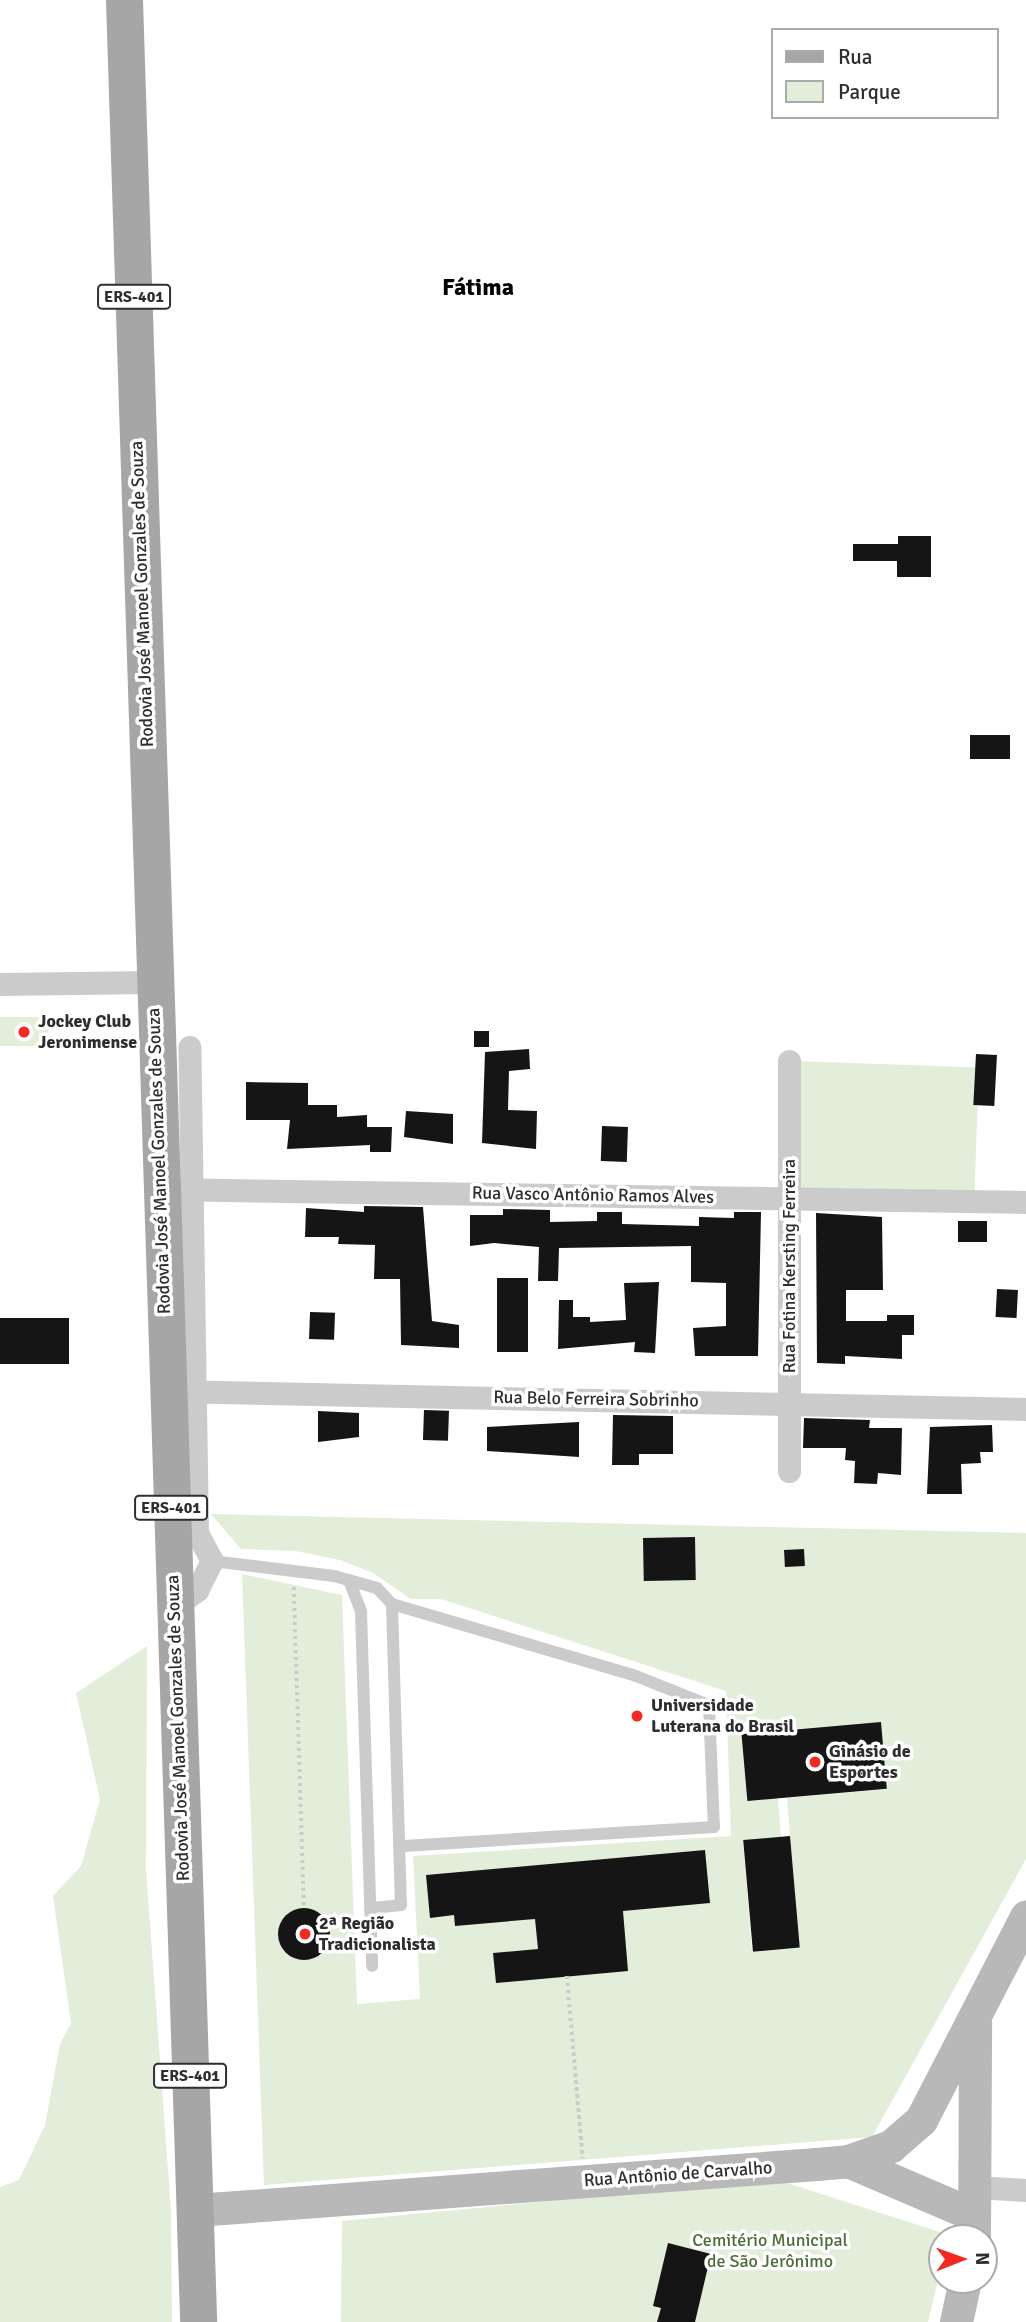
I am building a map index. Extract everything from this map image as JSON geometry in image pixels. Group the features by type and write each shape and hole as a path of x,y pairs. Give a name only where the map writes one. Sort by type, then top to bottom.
{"main road":[{"name":"Rodovia José Manoel Gonzales de Souza","path":"124,0 152,982 176,1189 184,1524 174,1607 198,2322"},
{"name":"Rua Antônio de Carvalho","path":"196,2210 848,2161 891,2146 921,2120 1026,1917"},
{"path":"848,2161 974,2213 975,2017"},
{"path":"956,2322 962,2294"}],"street":[{"path":"0,984 152,982"},
{"path":"176,1189 189,1047"},
{"name":"Rua Fotina Kersting Ferreira","path":"789,1061 789,1471"},
{"name":"Rua Vasco Antônio Ramos Alves","path":"176,1189 1026,1202"},
{"name":"Rua Belo Ferreira Sobrinho","path":"181,1391 1026,1409"},
{"path":"174,1607 197,1590 212,1561 184,1524"},
{"path":"974,2213 1026,2190"}],"lane":[{"path":"212,1561 288,1567 377,1588 392,1604 636,1676 709,1706 714,1827 400,1846"},
{"path":"349,1580 360,1598 361,1612 372,1966"},
{"path":"370,1908 401,1905 392,1604"}],"path":[{"path":"294,1585 304,1908"},
{"path":"567,1976 583,2160"}],"green space":[{"name":"Jockey Club Jeronimense","path":"0,1017 48,1017 48,1046 0,1046"},
{"path":"795,1061 979,1067 974,1198 790,1192"},
{"name":"Universidade Luterana do Brasil","path":"211,1514 1026,1533 1026,1859 872,2137 264,2185 242,1574 342,1595 357,2004 420,1999 413,1856 731,1836 726,1691 441,1599 411,1599 373,1573 340,1560 296,1551 241,1549","holes":["881,1723 887,1789 787,1798 799,1948 752,1952 743,1841 781,1837 778,1799 742,1735"]},
{"path":"147,1646 146,1869 171,2211 172,2322 0,2322 0,2187 19,2180 45,2125 60,2044 71,2023 53,1896 81,1866 100,1799 76,1693"},
{"name":"Cemitério Municipal de São Jerônimo","path":"775,2179 928,2228 928,2294 935,2294 928,2322 341,2322 342,2221"}],"building":[{"path":"898,536 931,536 931,577 897,577 897,561 853,561 853,544 898,544"},
{"path":"970,735 1010,735 1010,759 970,759"},
{"path":"474,1031 489,1031 489,1047 474,1047"},
{"path":"529,1049 530,1069 509,1071 508,1110 537,1111 536,1149 482,1143 485,1052"},
{"path":"976,1054 997,1055 994,1106 973,1105"},
{"path":"246,1082 308,1083 308,1105 337,1105 337,1117 367,1115 367,1127 392,1127 391,1152 370,1152 370,1145 287,1149 290,1120 246,1120"},
{"path":"406,1111 453,1114 453,1144 404,1137"},
{"path":"602,1126 628,1127 627,1162 601,1161"},
{"path":"364,1206 423,1207 432,1321 459,1325 459,1348 401,1345 400,1279 374,1279 375,1245 338,1244 339,1237 305,1237 306,1208 364,1212"},
{"path":"503,1209 550,1210 550,1222 597,1221 597,1212 622,1212 622,1224 699,1226 699,1217 734,1218 734,1212 761,1212 758,1356 695,1356 693,1328 726,1326 726,1283 691,1282 691,1246 559,1248 558,1281 538,1281 539,1247 494,1243 470,1246 470,1215 503,1215"},
{"path":"816,1213 882,1217 883,1290 846,1290 846,1321 887,1321 887,1315 914,1315 914,1335 902,1335 902,1359 845,1356 845,1364 817,1363"},
{"path":"958,1221 987,1221 987,1242 958,1242"},
{"path":"497,1278 528,1278 528,1352 497,1352"},
{"path":"659,1282 655,1353 634,1352 635,1342 558,1349 559,1300 573,1300 573,1317 590,1317 590,1322 626,1320 624,1283"},
{"path":"997,1289 1018,1290 1017,1318 996,1317"},
{"path":"310,1312 335,1313 334,1340 309,1339"},
{"path":"0,1318 69,1318 69,1364 0,1364"},
{"path":"424,1410 449,1411 448,1441 423,1440"},
{"path":"318,1411 359,1413 359,1437 318,1442"},
{"path":"613,1415 673,1416 673,1454 639,1454 639,1465 612,1465"},
{"path":"804,1418 870,1420 869,1428 902,1428 901,1475 878,1473 877,1484 854,1483 855,1461 845,1460 846,1448 803,1448"},
{"path":"579,1422 579,1457 487,1451 487,1427"},
{"path":"992,1425 993,1452 980,1452 981,1463 961,1464 962,1494 927,1494 930,1427"},
{"path":"695,1537 696,1580 644,1581 643,1538"},
{"path":"804,1549 805,1566 785,1567 784,1550"},
{"name":"Ginásio de Esportes","path":"881,1722 887,1789 747,1801 742,1734"},
{"path":"790,1836 800,1948 753,1952 743,1840"},
{"path":"705,1850 710,1903 623,1911 628,1971 496,1983 493,1953 538,1949 535,1919 455,1926 454,1915 430,1918 426,1875"},
{"name":"2ª Região Tradicionalista","path":"304,1908 314,1910 322,1916 328,1924 328,1944 322,1952 314,1958 304,1960 294,1958 286,1952 280,1944 278,1934 280,1924 286,1916 294,1910"},
{"path":"668,2243 711,2254 695,2322 657,2322 661,2308 653,2306"}],"place":[{"name":"Jockey Club Jeronimense","path":"24,1032"},
{"name":"Universidade Luterana do Brasil","path":"637,1716"},
{"name":"Ginásio de Esportes","path":"815,1762"},
{"name":"2ª Região Tradicionalista","path":"305,1934"}],"district":[{"name":"Fátima","path":"478,288"}]}
